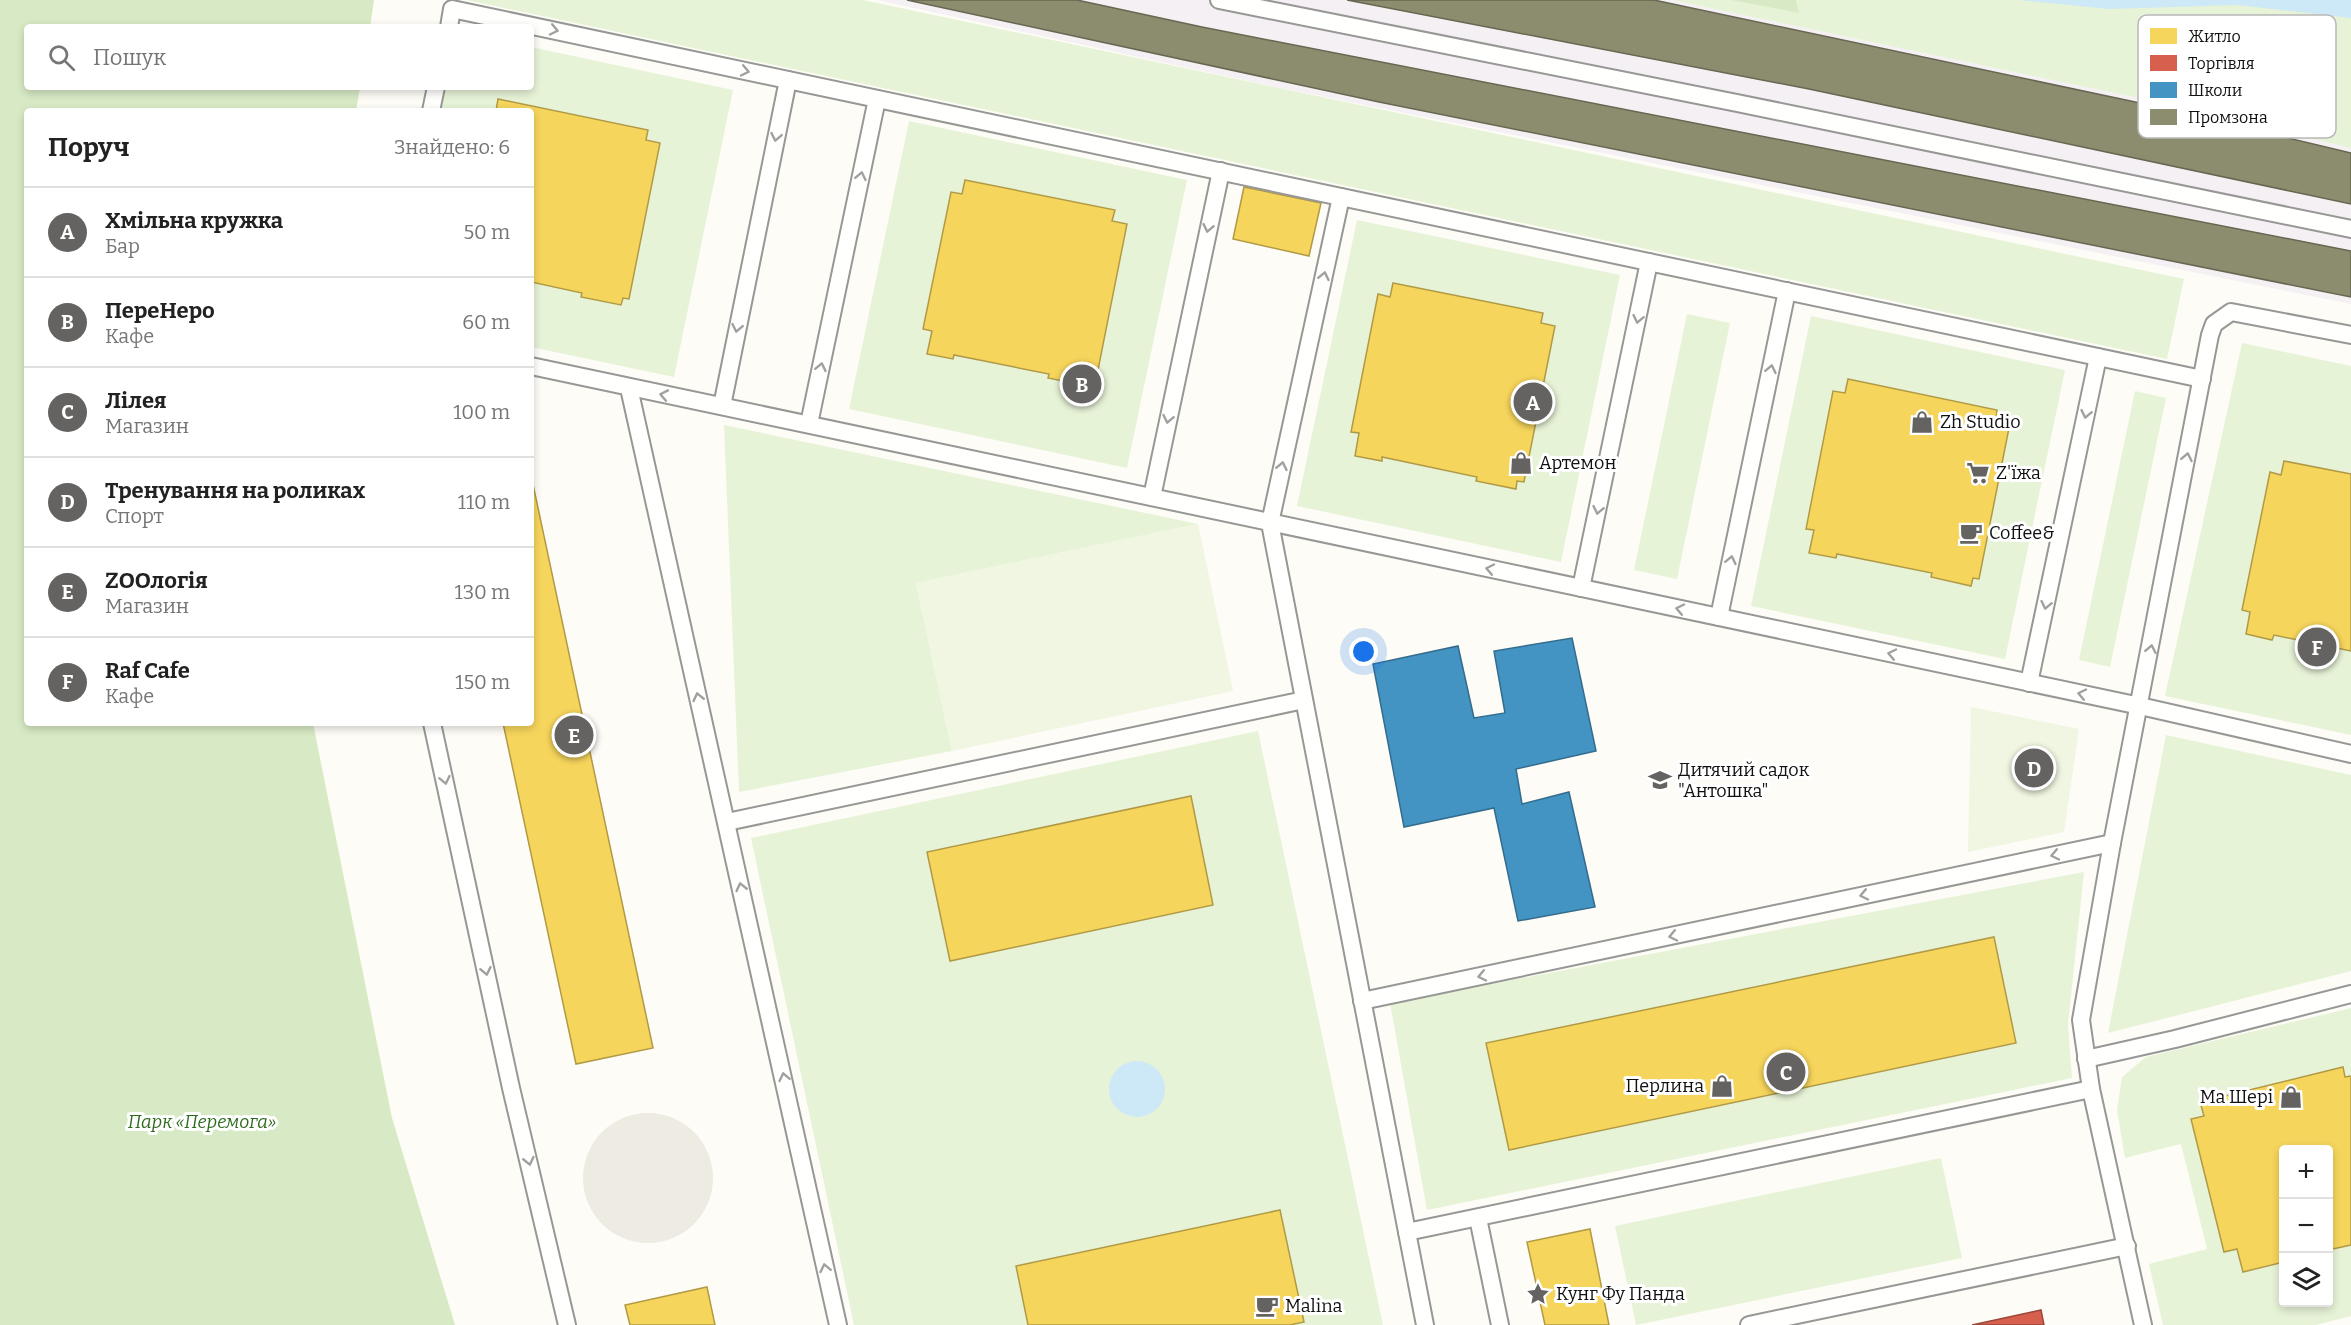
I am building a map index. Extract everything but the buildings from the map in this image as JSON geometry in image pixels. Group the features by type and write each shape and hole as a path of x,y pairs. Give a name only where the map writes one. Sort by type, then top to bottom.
{"lane":[{"path":"1219,0 2351,229"},
{"path":"450,24 453,9 524,24"},
{"path":"534,26 2202,379"},
{"path":"722,406 788,80"},
{"path":"432,108 435,90"},
{"path":"809,424 877,99"},
{"path":"1152,497 1221,171"},
{"path":"1341,197 1270,523 1425,1325"},
{"path":"1581,588 1649,262"},
{"path":"1719,617 1787,291"},
{"path":"2144,1325 2091,1089 2081,1020 2112,843 2202,379 2214,324 2231,312 2351,335"},
{"path":"2029,683 2098,357"},
{"path":"534,367 2140,706 2351,754"},
{"path":"629,388 838,1325"},
{"path":"726,822 1304,700"},
{"path":"433,726 512,1088 567,1325"},
{"path":"1362,1001 2112,843"},
{"path":"2086,1059 2175,1040 2351,994"},
{"path":"1407,1232 2091,1089"},
{"path":"1478,1218 1500,1325"},
{"path":"1749,1325 2127,1246"}],"shaded area":[{"path":"877,0 1672,0 2138,98 2138,138 2308,138 2351,148 2351,304 1271,86"},
{"path":"648,1113 673,1118 694,1132 708,1153 713,1178 708,1203 694,1224 673,1238 648,1243 623,1238 602,1224 588,1203 583,1178 588,1153 602,1132 623,1118"}],"green space":[{"name":"Парк «Перемога»","path":"0,0 374,0 370,24 24,24 24,90 360,90 356,108 24,108 24,726 314,726 392,1118 455,1325 0,1325"},
{"path":"466,0 863,0 2184,279 2167,359"},
{"path":"1672,0 2351,0 2351,148 2308,138 2336,138 2336,15 2138,15 2138,98"},
{"path":"1731,0 1796,0 1799,13"},
{"path":"534,48 733,90 674,377 534,348 534,108 442,108 445,90 534,90"},
{"path":"909,121 1187,180 1127,468 849,409"},
{"path":"1357,220 1620,275 1561,562 1297,506"},
{"path":"1687,314 1730,323 1677,579 1634,570"},
{"path":"1811,316 2065,370 2005,659 1751,606"},
{"path":"2242,343 2351,366 2351,735 2165,696"},
{"path":"2135,391 2166,398 2110,667 2079,660"},
{"path":"724,425 1198,524 916,583 952,751 739,792"},
{"path":"1198,524 1233,691 952,751 916,583"},
{"path":"1971,707 2079,729 2064,832 1968,852"},
{"path":"1258,731 1383,1325 854,1325 751,838"},
{"path":"2166,735 2351,775 2351,971 2108,1033"},
{"path":"2084,872 2068,1024 2072,1078 1427,1210 1390,1003"},
{"path":"2351,1008 2351,1316 2316,1325 2163,1325 2149,1264 2207,1249 2181,1144 2125,1158 2117,1110 2122,1077 2146,1057"},
{"path":"1941,1158 1962,1258 1636,1325 1615,1226"}],"water":[{"path":"2020,0 2351,0 2351,18 2237,5 2109,9"},
{"path":"1137,1061 1148,1063 1157,1069 1163,1078 1165,1089 1163,1100 1157,1109 1148,1115 1137,1117 1126,1115 1117,1109 1111,1100 1109,1089 1111,1078 1117,1069 1126,1063"}],"place":[{"name":"ПереНеро","path":"1082,384"},
{"name":"Хмільна кружка","path":"1533,402"},
{"name":"Zh Studio","path":"1922,422"},
{"name":"Артемон","path":"1521,463"},
{"name":"Z'їжа","path":"1978,473"},
{"name":"Coffee&","path":"1971,533"},
{"name":"Raf Cafe","path":"2317,647"},
{"name":"ZООлогія","path":"574,735"},
{"name":"Тренування на роликах","path":"2034,768"},
{"name":"Дитячий садок \"Антошка\"","path":"1660,780"},
{"name":"Лілея","path":"1786,1072"},
{"name":"Перлина","path":"1722,1086"},
{"name":"Ма Шері","path":"2291,1097"},
{"name":"Кунг Фу Панда","path":"1538,1294"},
{"name":"Malina","path":"1267,1306"}]}
